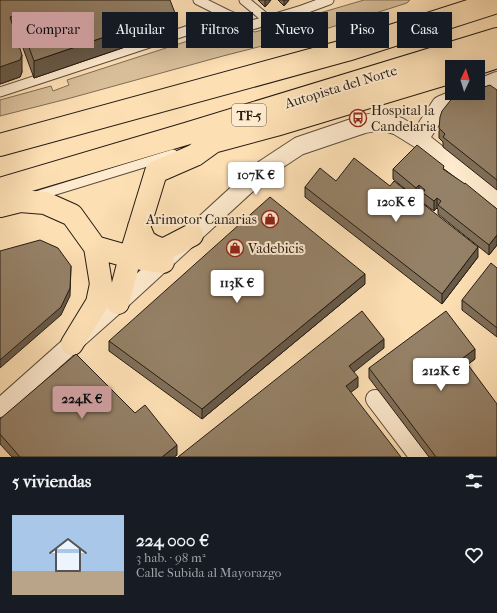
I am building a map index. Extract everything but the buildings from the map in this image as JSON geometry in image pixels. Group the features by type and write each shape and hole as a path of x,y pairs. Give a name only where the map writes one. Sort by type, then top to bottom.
{"highway":[{"path":"0,145 347,50 497,2"},
{"name":"Autopista del Norte","path":"0,188 189,133 497,39"},
{"path":"485,61 497,57"},
{"path":"118,303 130,257 156,172 195,155 213,142 276,125 445,74"},
{"path":"10,204 45,204 72,215 95,247 101,284 97,303 72,344"},
{"path":"139,227 145,241 163,250 192,235"},
{"path":"95,247 130,257 163,262"}],"street":[{"path":"485,86 496,82"},
{"path":"419,139 441,105 453,100"},
{"path":"0,408 118,303 264,169 299,146 364,124 382,121 398,126 419,139 497,201"},
{"path":"375,399 419,457"}],"lane":[{"path":"198,0 222,12"},
{"path":"244,0 261,14"},
{"path":"295,12 328,0"},
{"path":"0,92 186,31"},
{"path":"10,204 213,142"}],"shaded area":[{"path":"364,0 410,0 407,3 379,12 336,12 336,26 328,28 328,12 323,12"},
{"path":"261,30 261,46 0,116 0,100 51,86 53,91 69,85 67,80 166,48 178,48 178,44 186,42 186,48 253,48 253,31"}],"place":[{"name":"Hospital la Candelaria","path":"358,118"},
{"name":"Arimotor Canarias","path":"270,219"},
{"name":"Vadebicis","path":"235,248"}]}
